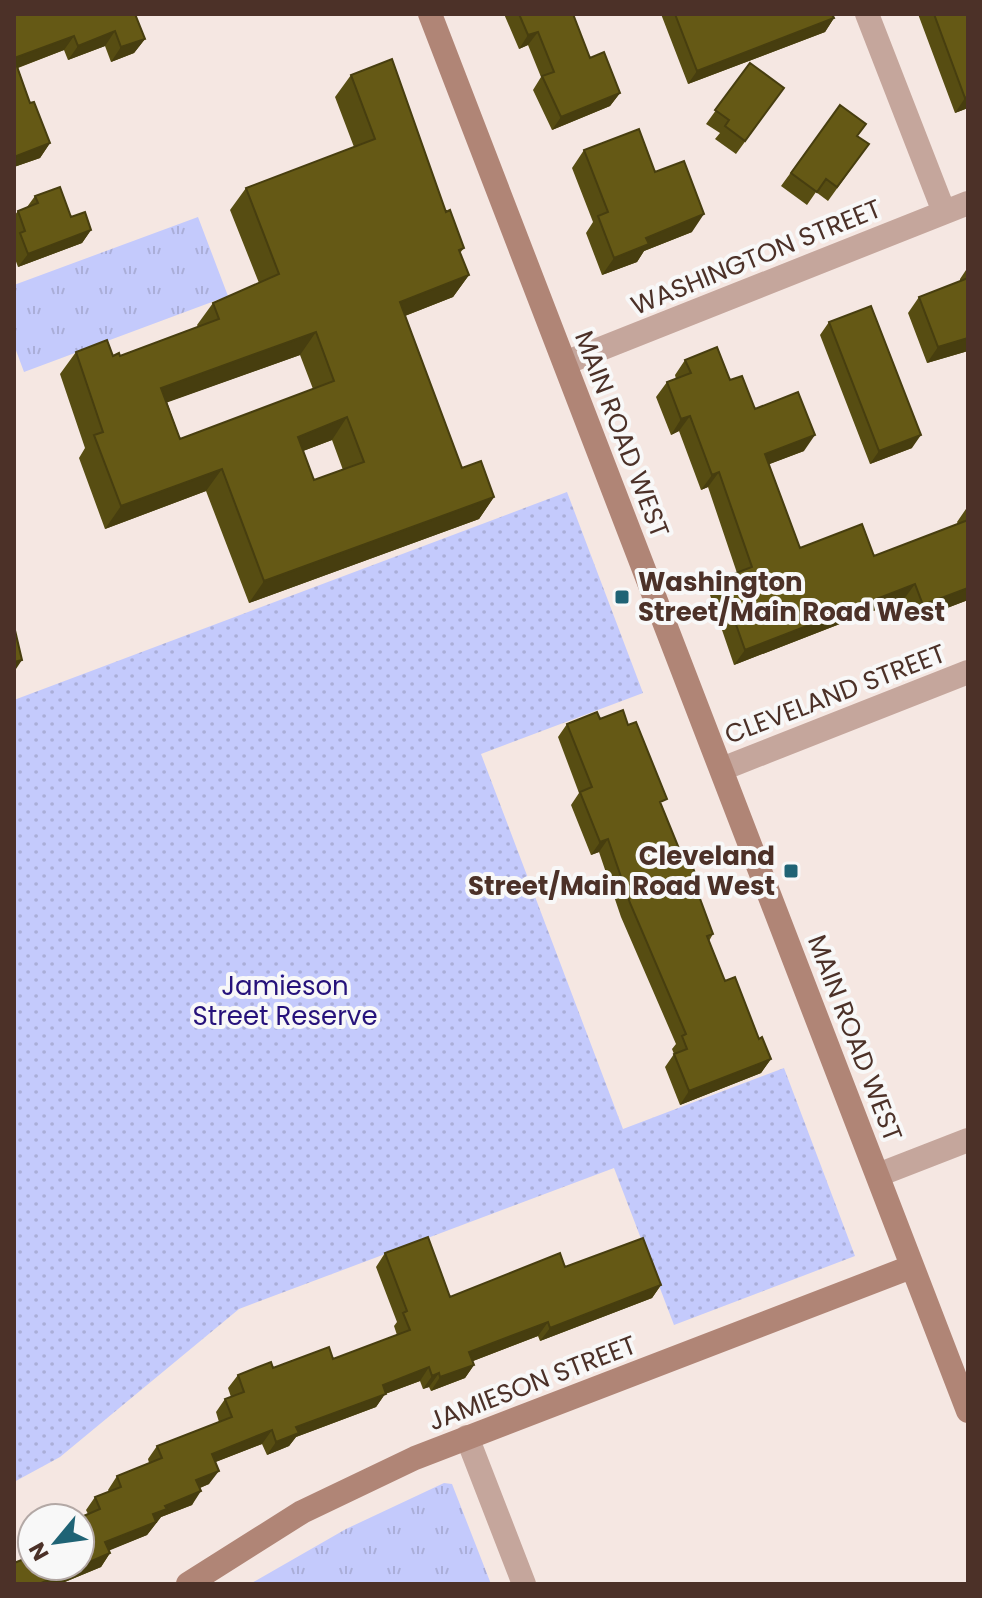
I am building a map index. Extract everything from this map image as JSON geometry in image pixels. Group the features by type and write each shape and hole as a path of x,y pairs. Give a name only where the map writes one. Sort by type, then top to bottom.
{"main road":[{"name":"MAIN ROAD WEST","path":"430,14 968,1411"},
{"name":"JAMIESON STREET","path":"188,1584 302,1512 386,1470 911,1267"}],"street":[{"path":"867,14 944,212"},
{"name":"WASHINGTON STREET","path":"565,363 968,203"},
{"name":"CLEVELAND STREET","path":"722,769 968,672"},
{"path":"878,1175 968,1140"},
{"path":"467,1437 524,1584"}],"green space":[{"path":"198,217 228,296 24,372 14,345 14,285"},
{"name":"Jamieson Street Reserve","path":"567,492 643,693 481,754 623,1129 784,1068 855,1256 674,1325 614,1168 239,1309 60,1457 14,1482 14,700"},
{"path":"444,1483 452,1484 491,1584 250,1584 346,1529"}],"building":[{"path":"14,14 135,14 145,39 121,47 115,31 78,46 74,36 14,58"},
{"path":"519,14 573,14 590,58 604,52 620,93 561,117 542,76 554,72 538,32 528,35"},
{"path":"675,14 832,14 834,18 697,71"},
{"path":"934,14 968,14 968,97 965,98"},
{"path":"14,58 30,103 34,102 50,143 14,157"},
{"path":"392,59 446,212 450,210 464,248 459,250 469,275 400,302 462,468 481,461 494,497 264,581 222,469 121,506 94,435 103,432 76,352 107,340 113,356 119,353 120,356 219,319 213,303 279,274 246,188 375,139 351,75","holes":["316,332 334,381 180,439 161,388","347,417 364,462 314,480 298,437"]},
{"path":"750,63 784,88 745,141 725,126 729,120 715,110"},
{"path":"840,105 866,124 857,136 869,144 837,187 826,179 817,192 791,173"},
{"path":"639,129 655,172 684,161 704,214 646,238 649,244 614,258 598,216 608,212 584,150"},
{"path":"60,187 71,217 85,212 91,230 28,254 20,233 25,231 18,211 38,203 35,196"},
{"path":"968,278 968,338 938,347 919,297"},
{"path":"871,306 921,435 879,451 829,322"},
{"path":"717,347 730,380 742,376 755,409 798,392 815,435 765,454 800,548 862,524 874,556 968,520 968,588 923,605 915,584 745,650 720,579 752,567 719,472 712,475 690,416 681,419 667,382 691,373 685,360"},
{"path":"14,626 22,660 14,662"},
{"path":"623,710 628,725 636,722 667,799 660,802 682,856 688,854 696,876 692,877 713,934 707,936 725,981 735,977 759,1039 762,1037 771,1059 689,1091 674,1054 687,1049 682,1036 686,1034 630,903 608,839 600,842 580,792 592,787 567,724 597,712 600,719"},
{"path":"428,1237 450,1297 560,1253 565,1267 643,1238 661,1285 550,1328 548,1322 469,1352 474,1365 440,1377 439,1373 432,1376 429,1367 383,1385 386,1394 296,1427 299,1433 276,1442 272,1430 212,1454 219,1471 196,1480 201,1491 153,1514 156,1522 105,1542 110,1553 96,1559 96,1511 100,1509 95,1497 121,1487 117,1476 162,1458 157,1446 232,1417 225,1399 244,1392 238,1375 271,1362 273,1368 329,1347 333,1359 410,1330 403,1313 407,1311 385,1253"},
{"path":"14,1563 16,1582 44,1582 14,1584"}],"place":[{"name":"Washington Street/Main Road West","path":"622,597"},
{"name":"Cleveland Street/Main Road West","path":"791,871"}]}
